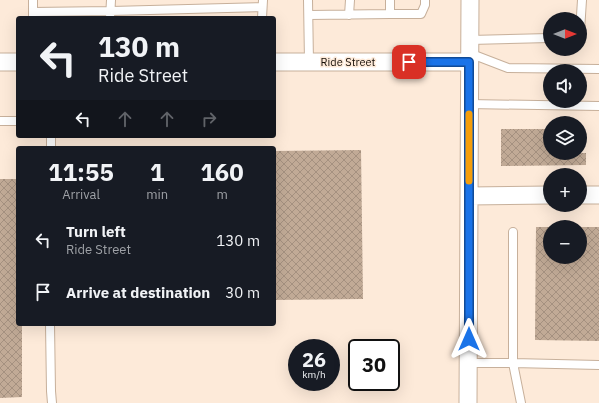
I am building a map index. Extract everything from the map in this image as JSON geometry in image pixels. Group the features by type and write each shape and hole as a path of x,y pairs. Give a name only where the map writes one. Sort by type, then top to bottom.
{"street":[{"path":"468,403 470,0"},
{"name":"Ride Street","path":"276,62 309,62 470,52"},
{"path":"0,62 16,62"},
{"path":"469,196 543,195"},
{"path":"587,195 599,195"}],"lane":[{"path":"33,0 33,15 110,15 262,3 262,16"},
{"path":"110,15 111,0"},
{"path":"308,0 309,62"},
{"path":"349,15 350,0"},
{"path":"390,0 390,14"},
{"path":"309,15 421,14 425,5 425,0"},
{"path":"581,12 582,0"},
{"path":"470,52 543,39"},
{"path":"470,52 508,68 599,69"},
{"path":"469,104 599,106"},
{"path":"0,121 16,120"},
{"path":"513,232 513,363 521,403"},
{"path":"50,326 52,403"},
{"path":"468,363 599,365"}],"building":[{"path":"501,129 543,129 543,160 586,160 586,165 501,166"},
{"path":"361,150 363,299 276,300 276,151"},
{"path":"0,179 16,179 16,326 22,326 22,397 0,398"},
{"path":"536,227 543,227 543,264 587,264 587,227 599,227 599,341 535,340"}],"slow traffic":[{"path":"469,114 469,181"}],"route":[{"path":"409,62 469,62 469,339"}]}
